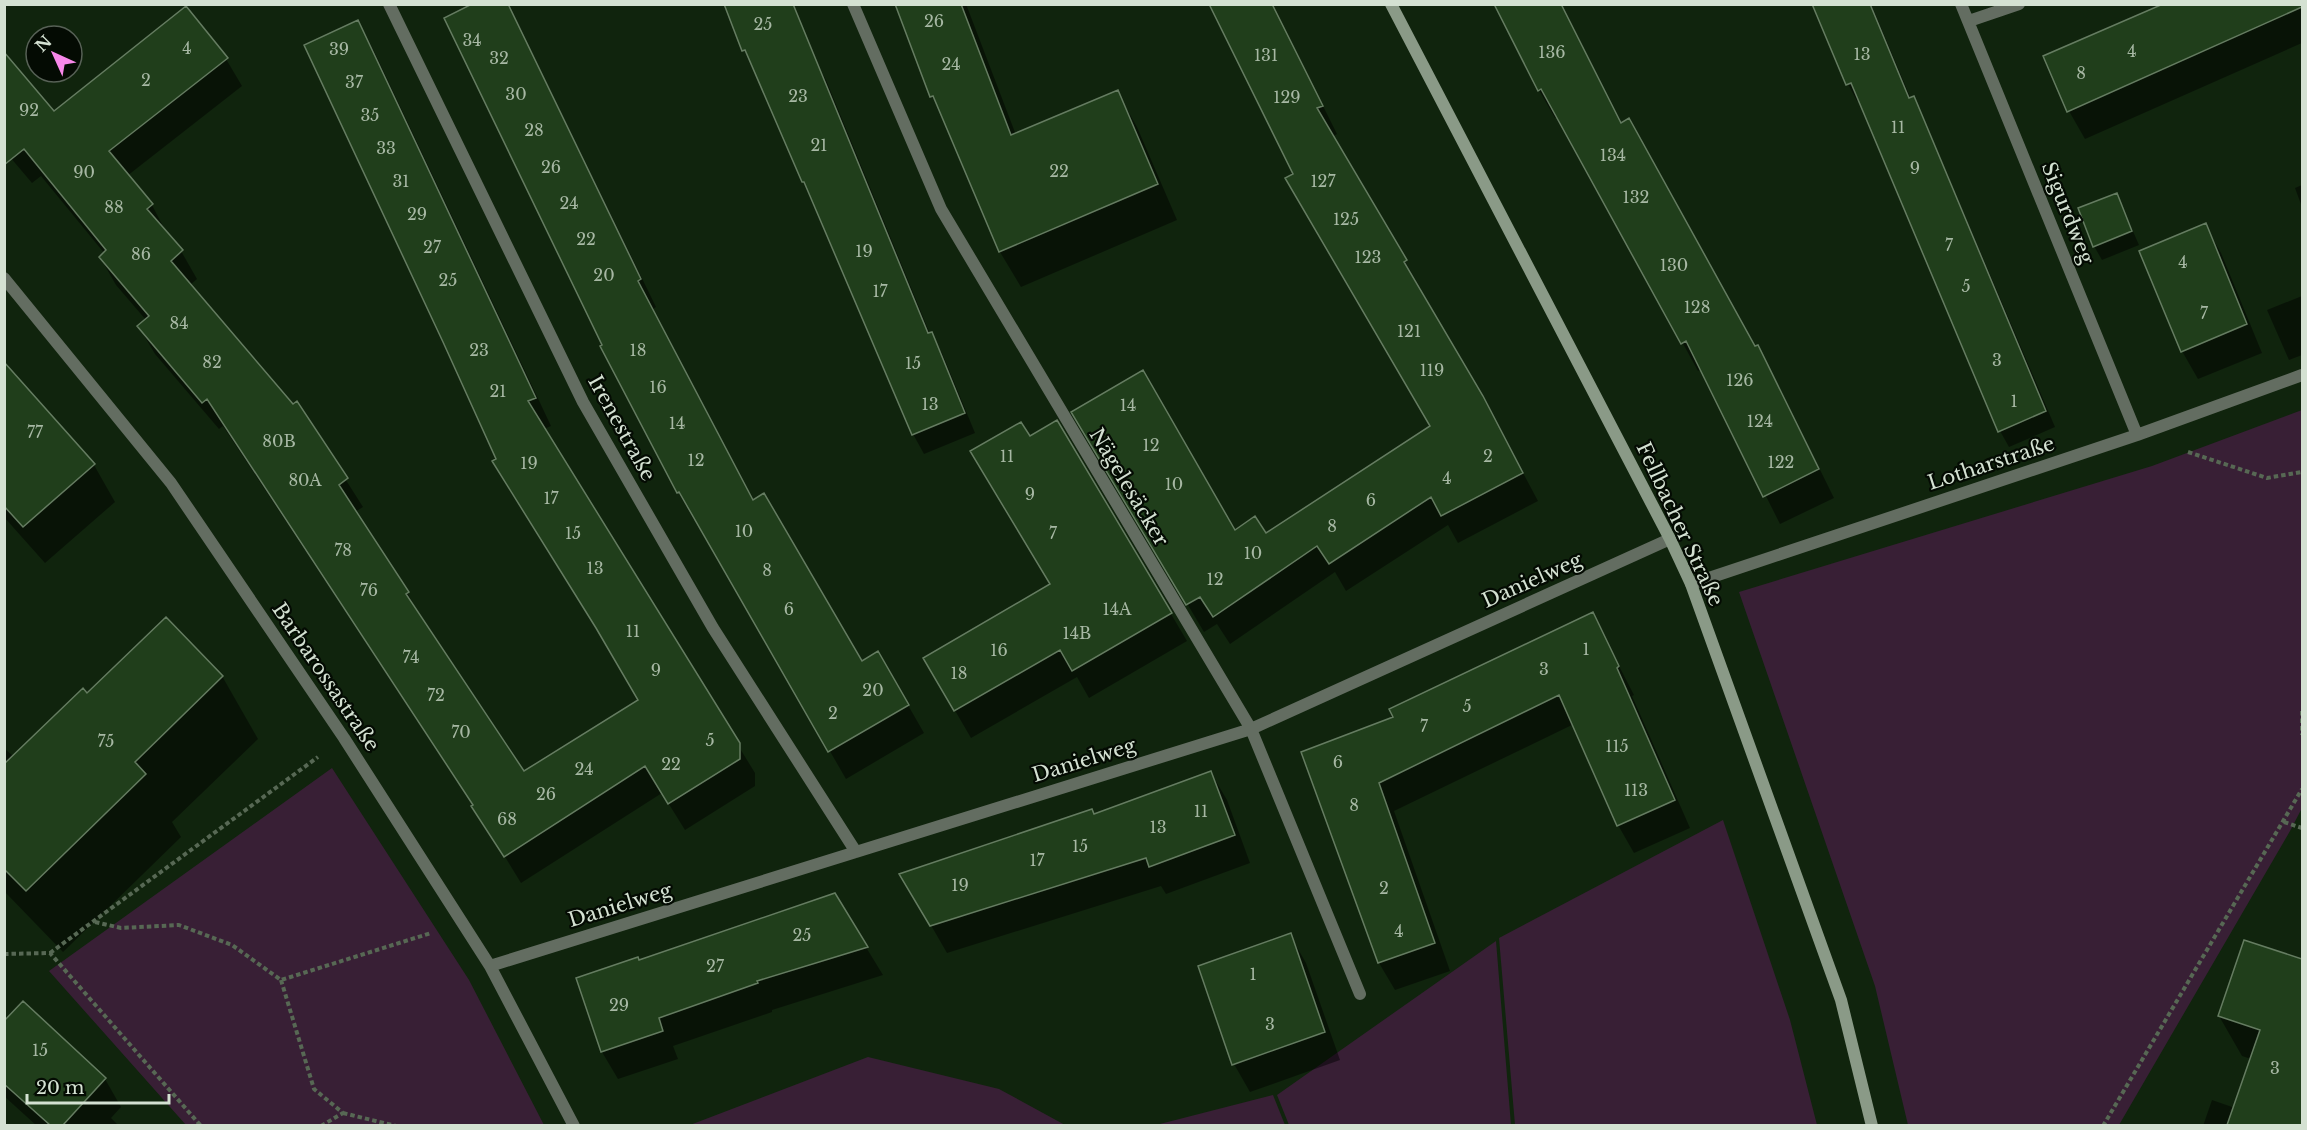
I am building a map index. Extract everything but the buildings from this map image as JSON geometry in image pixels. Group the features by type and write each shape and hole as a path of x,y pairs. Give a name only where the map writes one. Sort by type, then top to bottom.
{"street":[{"name":"Irenestraße","path":"389,4 583,402 713,628 856,852"},
{"name":"Nägelesäcker","path":"853,4 941,209 1251,729 1360,994"},
{"name":"Fellbacher Straße","path":"1391,4 1670,539 1691,584 1841,1000 1872,1125"},
{"name":"Sigurdweg","path":"1961,4 2138,435"},
{"path":"1969,21 2019,4"},
{"name":"Barbarossastraße","path":"4,278 171,483 344,738 490,966 574,1125"},
{"name":"Lotharstraße","path":"1691,584 2138,435 2302,375"},
{"name":"Danielweg","path":"490,966 1251,729 1670,539"}],"path":[{"path":"2138,435 2267,478 2302,472"},
{"path":"2302,711 2302,735"},
{"path":"4,954 50,953 344,738"},
{"path":"2103,1125 2302,789"},
{"path":"2284,822 2302,828"},
{"path":"94,921 122,928 179,925 232,945 281,980 314,1089 343,1113 396,1125"},
{"path":"281,980 463,923"},
{"path":"50,953 201,1125"},
{"path":"321,1125 343,1113"}],"shaded area":[{"path":"2302,410 2302,808 2290,831 2119,1125 1908,1125 1875,986 1739,592 2152,466"},
{"path":"332,768 469,980 544,1125 186,1125 49,971"},
{"path":"1723,820 1790,1020 1817,1125 1515,1125 1499,938"},
{"path":"1496,941 1511,1125 1289,1125 1277,1095"},
{"path":"868,1057 999,1089 1065,1125 690,1125"},
{"path":"1273,1095 1285,1125 1156,1125"}]}
